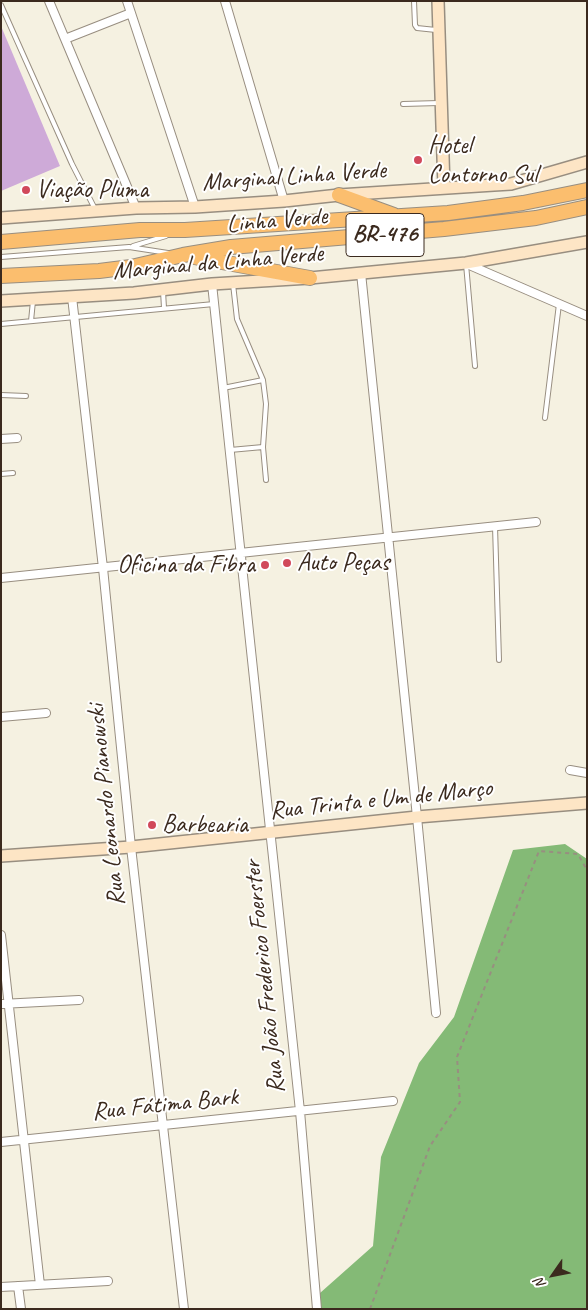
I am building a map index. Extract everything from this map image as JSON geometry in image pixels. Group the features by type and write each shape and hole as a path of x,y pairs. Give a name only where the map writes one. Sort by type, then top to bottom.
{"highway":[{"name":"Linha Verde","path":"1,242 140,230 185,230 475,211 587,190"},
{"path":"339,195 399,217"},
{"name":"Linha Verde","path":"1,276 99,271 131,267 183,255 231,247 444,229 536,218 587,208"},
{"path":"183,255 310,278"},
{"path":"1,285 20,283 52,273"}],"main road":[{"path":"438,1 444,188"},
{"name":"Marginal Linha Verde","path":"1,218 136,208 195,207 339,195 511,184 587,162"},
{"name":"Marginal da Linha Verde","path":"1,301 72,298 212,284 310,278 466,264 587,242"},
{"name":"Rua Trinta e Um de Março","path":"1,856 131,847 270,834 418,817 587,803"}],"street":[{"path":"49,1 136,208"},
{"path":"127,1 195,207"},
{"path":"225,1 284,201"},
{"path":"65,39 131,13"},
{"path":"466,264 587,316"},
{"path":"361,273 418,817 436,1013"},
{"name":"Rua João Frederico Foerster","path":"212,284 300,1111 317,1309"},
{"name":"Rua Leonardo Pianowski","path":"72,298 103,568 131,847 184,1309"},
{"path":"1,439 17,438"},
{"path":"1,578 536,522"},
{"path":"1,717 46,714"},
{"path":"570,770 587,773"},
{"path":"1,935 5,1004 25,1141 40,1285"},
{"path":"5,1004 79,1000"},
{"name":"Rua Fátima Bark","path":"1,1142 25,1141 394,1100"},
{"path":"1,1287 108,1280"},
{"path":"18,1286 21,1309"}],"lane":[{"path":"414,1 415,25 417,28 439,30"},
{"path":"1,6 72,164 96,211"},
{"path":"403,104 441,103"},
{"path":"1,257 129,247 185,230"},
{"path":"129,247 183,255"},
{"path":"466,264 475,366"},
{"path":"233,283 237,319 263,380 266,404 262,447 266,480"},
{"path":"163,290 164,308"},
{"path":"31,321 33,300"},
{"path":"1,324 214,304"},
{"path":"545,418 559,304"},
{"path":"223,388 263,380"},
{"path":"1,395 26,396"},
{"path":"230,450 262,447"},
{"path":"1,474 13,473"},
{"path":"495,526 499,660"}],"path":[{"path":"370,1309 430,1146 460,1102 457,1057 539,851 578,854 587,870"}],"green space":[{"path":"565,844 587,859 587,1309 321,1309 320,1293 373,1246 381,1157 419,1063 454,1017 513,850"}],"building":[{"path":"1,26 60,166 1,191"}],"place":[{"name":"Hotel Contorno Sul","path":"418,160"},
{"name":"Viação Pluma","path":"26,190"},
{"name":"Auto Peças","path":"287,563"},
{"name":"Oficina da Fibra","path":"265,565"},
{"name":"Barbearia","path":"152,825"}]}
